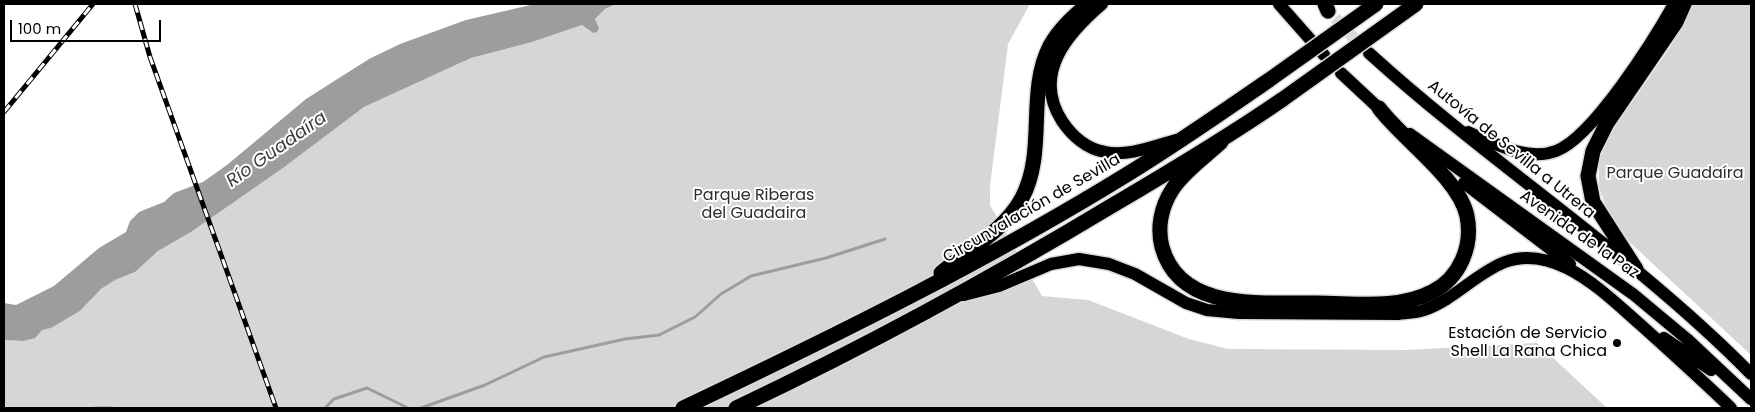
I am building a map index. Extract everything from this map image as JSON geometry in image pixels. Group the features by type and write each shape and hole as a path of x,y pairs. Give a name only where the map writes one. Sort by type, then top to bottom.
{"highway":[{"path":"917,292 986,238 1010,216 1022,198 1030,176 1037,140 1042,72 1050,46 1070,18 1088,4"},
{"name":"Circunvalación de Sevilla","path":"683,408 826,340 1074,207 1186,138 1376,4"},
{"path":"736,408 956,297 1221,142 1416,4"},
{"path":"1636,269 1593,202 1588,176 1593,151 1607,123 1676,22 1684,4"},
{"path":"1221,142 1173,188 1162,214 1159,234 1163,250 1170,266 1182,280 1196,290 1216,298 1246,302 1393,303 1418,299 1448,282 1458,268 1467,244 1466,215 1459,197 1446,180 1404,138 1379,108"}],"main road":[{"path":"1102,4 1081,22 1063,44 1052,69 1051,92 1056,112 1069,131 1088,146 1105,152 1125,153 1186,138"},
{"path":"1268,4 1286,23 1298,26"},
{"path":"1279,4 1324,55"},
{"path":"1454,126 1512,151 1536,154 1555,152 1576,140 1592,124 1660,28 1674,4"},
{"name":"Autovía de Sevilla a Utrera","path":"1369,53 1454,126 1636,269"},
{"path":"1341,73 1379,108"},
{"name":"Avenida de la Paz","path":"1379,108 1413,136 1633,294 1688,339 1751,399"},
{"path":"1413,136 1447,168 1532,237 1580,271 1732,408"},
{"path":"956,297 999,286 1052,264 1079,259 1109,264 1135,274 1186,303 1208,310 1239,313 1398,314 1424,310 1445,300 1492,268 1521,257 1546,260 1569,269 1596,287"},
{"name":"Avenida de la Paz","path":"1636,269 1716,338 1751,374"},
{"path":"1646,330 1678,346 1739,387"},
{"path":"1716,338 1751,367"}],"green space":[{"name":"Parque Riberas del Guadaira","path":"616,4 1030,4 1008,44 990,186 990,205 1042,296 1088,300 1189,339 1228,349 1406,350 1537,343 1607,408 4,408 4,340 23,341 42,329 51,328 80,311 101,289 115,280 135,272 158,251 191,232 283,168 364,107 471,58 532,42 582,25 593,33 599,28 595,19 605,9"},
{"name":"Parque Guadaíra","path":"1693,4 1751,4 1751,355 1624,237 1606,207 1599,187 1599,161 1610,134 1671,46"}],"water":[{"name":"Río Guadaíra","path":"535,4 616,4 605,9 595,19 599,28 597,32 593,33 582,25 532,42 471,58 364,107 283,168 191,232 158,251 135,272 115,280 101,289 80,311 51,328 42,330 35,338 23,341 4,340 4,303 16,305 54,286 99,248 126,232 130,221 139,212 164,202 174,193 203,182 227,165 306,99 369,59 400,44 466,20"}],"waterway":[{"path":"421,408 485,385 544,357 625,339 659,335 695,317 721,294 751,276 826,258 885,239"},
{"path":"325,408 334,399 367,388 408,408"},
{"path":"95,408 112,408"}],"tunnel":[{"path":"1335,18 1365,50"}],"railway":[{"path":"4,112 93,4"},
{"path":"135,4 150,57 276,408"}],"place":[{"name":"Estación de Servicio Shell La Rana Chica","path":"1617,343"}]}
